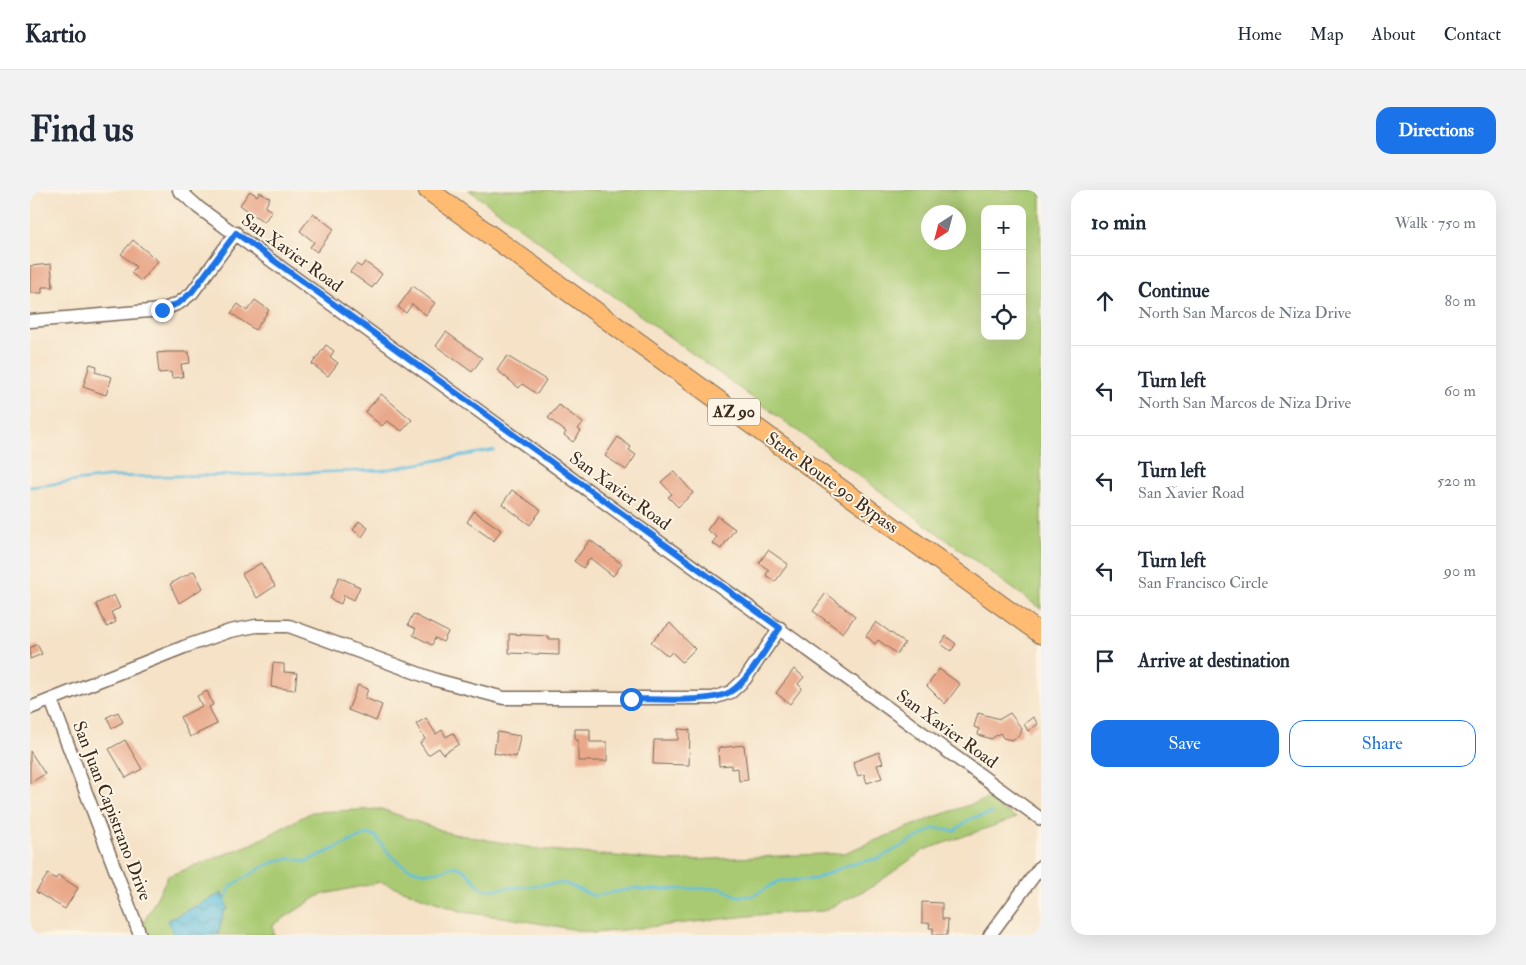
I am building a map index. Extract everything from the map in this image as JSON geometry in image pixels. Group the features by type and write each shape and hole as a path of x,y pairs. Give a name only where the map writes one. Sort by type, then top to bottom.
{"highway":[{"name":"State Route 90 Bypass","path":"428,190 1041,634"}],"street":[{"name":"San Xavier Road","path":"179,190 1041,819"},
{"path":"30,321 162,310 179,303 192,292 236,233"},
{"path":"30,708 230,631 256,626 289,626 436,680 504,698 713,698 731,692 745,679 780,628"},
{"name":"San Juan Capistrano Drive","path":"51,700 140,935"},
{"path":"990,935 1041,866"}],"green space":[{"path":"469,190 1041,190 1041,609"},
{"path":"987,799 1016,818 924,850 873,886 823,911 767,914 594,933 463,912 381,882 320,895 273,925 274,935 148,935 143,924 168,876 252,844 312,812 381,809 449,833 538,849 670,861 844,853 937,816"}],"water":[{"path":"222,893 228,909 224,911 218,935 174,935 168,920"}],"building":[{"path":"250,191 257,196 260,192 270,198 265,207 272,211 264,222 240,205"},
{"path":"313,213 334,229 317,252 310,247 314,242 300,231"},
{"path":"133,240 158,261 141,281 131,273 136,267 121,254"},
{"path":"365,262 382,274 372,288 350,272 356,264 361,267"},
{"path":"51,264 53,287 42,287 42,293 30,293 30,266"},
{"path":"413,286 435,303 426,315 412,304 406,313 398,307"},
{"path":"255,300 269,310 255,330 231,313 238,304 247,311"},
{"path":"446,332 482,358 472,372 436,346"},
{"path":"326,345 334,351 330,357 338,363 328,376 312,364"},
{"path":"189,352 190,363 181,364 183,377 172,378 171,372 159,373 157,353"},
{"path":"507,356 546,380 537,394 522,384 519,388 497,370"},
{"path":"90,364 97,366 95,372 112,377 106,395 83,387"},
{"path":"381,394 412,420 402,431 387,421 382,426 365,412"},
{"path":"559,405 583,423 578,429 581,431 573,442 564,435 566,432 548,418"},
{"path":"618,437 631,447 629,450 636,455 626,470 605,456"},
{"path":"674,471 693,493 678,507 668,497 672,494 661,482"},
{"path":"512,490 541,510 530,525 502,504"},
{"path":"474,511 501,530 494,541 467,522"},
{"path":"717,516 735,529 721,549 712,543 717,537 707,530"},
{"path":"359,521 368,528 362,537 353,530"},
{"path":"590,540 622,564 613,576 590,558 583,568 574,561"},
{"path":"768,550 788,564 775,582 766,575 769,570 759,563"},
{"path":"261,563 275,586 257,598 242,574"},
{"path":"194,571 203,588 179,603 170,584"},
{"path":"339,577 360,587 354,600 344,595 341,604 330,599"},
{"path":"826,593 855,616 843,633 813,611"},
{"path":"114,595 120,608 111,612 116,622 107,627 96,604"},
{"path":"413,614 448,632 443,642 435,638 432,645 413,635 416,629 408,625"},
{"path":"876,622 905,643 897,654 878,640 875,644 866,636"},
{"path":"670,623 695,649 682,662 672,652 668,656 651,642"},
{"path":"509,634 548,636 548,639 559,639 559,655 509,653"},
{"path":"946,636 956,644 951,651 941,644"},
{"path":"37,644 42,654 30,659 30,648"},
{"path":"273,663 284,664 284,672 297,673 295,690 271,687"},
{"path":"794,669 804,677 798,684 802,688 790,704 776,693"},
{"path":"939,669 960,684 945,704 927,686"},
{"path":"358,685 368,689 365,698 382,705 376,721 348,710"},
{"path":"207,691 213,705 209,707 217,724 190,737 180,717 202,706 197,696"},
{"path":"118,712 123,722 112,728 107,717"},
{"path":"978,713 1000,719 1010,713 1022,729 1020,735 1012,740 1003,738 1000,733 991,739 978,735 979,729 974,727"},
{"path":"1033,717 1038,724 1028,731 1024,724"},
{"path":"426,718 436,734 442,730 446,737 453,733 459,744 443,754 439,748 428,755 420,743 425,739 416,724"},
{"path":"575,729 590,729 590,742 607,742 607,761 578,761 578,740 575,740"},
{"path":"678,729 690,730 689,765 653,764 654,740 678,740"},
{"path":"497,732 520,736 516,757 494,753"},
{"path":"125,740 142,769 126,778 109,749"},
{"path":"744,745 748,780 739,781 738,768 731,769 731,765 719,766 718,748"},
{"path":"30,751 45,774 30,783"},
{"path":"879,752 883,763 877,765 882,778 867,783 864,774 858,776 853,762"},
{"path":"48,874 56,879 58,875 78,888 65,909 36,892"},
{"path":"922,902 942,903 942,919 948,919 947,935 933,935 933,928 929,928 930,923 922,923"}],"waterway":[{"path":"30,487 107,477 384,470 494,450"},
{"path":"224,904 230,887 276,861 296,859 305,862 367,834 376,836 391,855 409,868 419,872 430,873 454,866 463,869 484,890 564,883 594,896 636,888 643,890 721,888 737,896 753,896 779,881 815,879 848,865 880,858 935,828 954,831 970,819 993,813"}],"route":[{"path":"162,310 179,303 192,292 236,233 780,628 745,679 731,692 713,698 631,699"}]}
